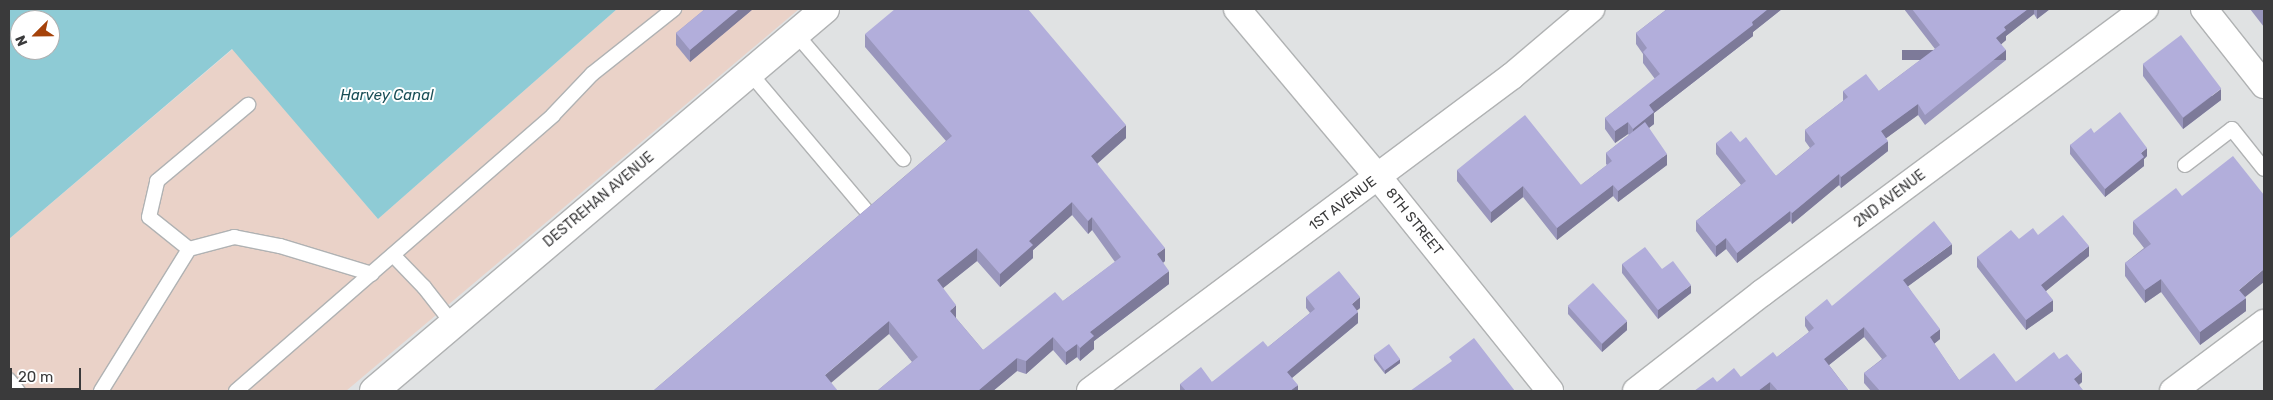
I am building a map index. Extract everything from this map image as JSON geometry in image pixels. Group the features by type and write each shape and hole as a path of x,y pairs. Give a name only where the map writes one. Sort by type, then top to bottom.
{"main road":[{"name":"DESTREHAN AVENUE","path":"374,391 825,9"}],"street":[{"name":"8TH STREET","path":"1237,9 1379,178 1550,391"},
{"name":"1ST AVENUE","path":"1090,391 1379,178 1512,76 1591,9"},
{"name":"2ND AVENUE","path":"1636,391 1762,293 2146,9"},
{"path":"2204,9 2264,85"},
{"path":"2173,391 2264,323"}],"lane":[{"path":"236,391 553,115 592,74 674,9"},
{"path":"796,34 903,159"},
{"path":"750,73 865,209"},
{"path":"189,249 149,217 157,181 248,105"},
{"path":"2185,165 2232,129 2264,169"},
{"path":"101,391 189,249 234,237 280,246 372,274"},
{"path":"393,255 424,287 453,324"},
{"path":"9,380 18,391"}],"shaded area":[{"path":"617,9 799,9 346,391 9,391 9,239 233,49 378,219"}],"water":[{"name":"Harvey Canal","path":"9,9 617,9 378,219 232,49 9,239"}],"building":[{"path":"705,9 739,9 690,50 676,33"},
{"path":"895,9 1028,9 1126,125 1091,156 1165,248 1157,254 1169,271 1090,332 1094,336 1080,348 1077,344 1066,352 1053,337 1026,361 1017,358 979,391 877,391 918,357 889,321 825,375 838,391 653,391 952,136 865,34","holes":["1072,202 1088,221 1092,217 1121,257 1063,301 1055,292 983,350 950,311 956,305 937,280 977,248 1000,274 1033,245 1029,241"]},
{"path":"1667,9 1768,9 1752,22 1753,25 1649,105 1654,112 1633,129 1628,122 1615,131 1605,118 1660,74 1643,52 1647,48 1636,33"},
{"path":"1912,9 2028,9 2004,27 2006,30 1996,38 2006,50 1925,115 1918,104 1881,131 1888,141 1841,177 1839,174 1792,213 1790,211 1737,253 1726,238 1716,246 1696,221 1746,181 1716,143 1731,131 1740,142 1746,137 1776,176 1815,144 1805,130 1848,97 1843,91 1866,74 1879,91 1940,45"},
{"path":"2181,35 2221,89 2183,117 2143,64"},
{"path":"2120,112 2147,148 2141,153 2144,157 2105,189 2070,145 2091,128 2094,133"},
{"path":"1525,115 1581,185 1612,161 1606,153 1645,122 1667,154 1618,191 1613,185 1557,228 1523,186 1491,212 1457,170"},
{"path":"2233,156 2264,195 2264,269 2239,290 2246,298 2200,332 2161,279 2145,290 2125,263 2151,244 2133,221 2176,188 2182,196"},
{"path":"2063,215 2089,246 2041,285 2053,300 2026,320 1977,257 2011,230 2019,239 2033,228 2038,235"},
{"path":"1934,221 1952,244 1903,280 1940,329 1930,337 1959,380 1994,353 2016,382 2054,352 2059,359 2067,354 2082,372 2074,379 2083,390 1880,391 1864,373 1887,356 1864,327 1824,359 1849,391 1778,391 1770,382 1758,391 1694,391 1713,377 1717,382 1734,368 1741,377 1773,352 1777,357 1814,328 1805,317 1827,299 1832,306"},
{"path":"1645,247 1662,269 1673,261 1691,285 1658,310 1622,264"},
{"path":"1339,271 1360,297 1352,304 1358,312 1287,372 1298,385 1290,391 1186,391 1180,384 1201,367 1212,382 1263,341 1268,347 1315,309 1306,297"},
{"path":"1593,283 1627,321 1602,344 1568,306"},
{"path":"1474,338 1515,391 1410,391 1452,361 1449,357"},
{"path":"1389,344 1400,359 1385,371 1374,355"}]}
